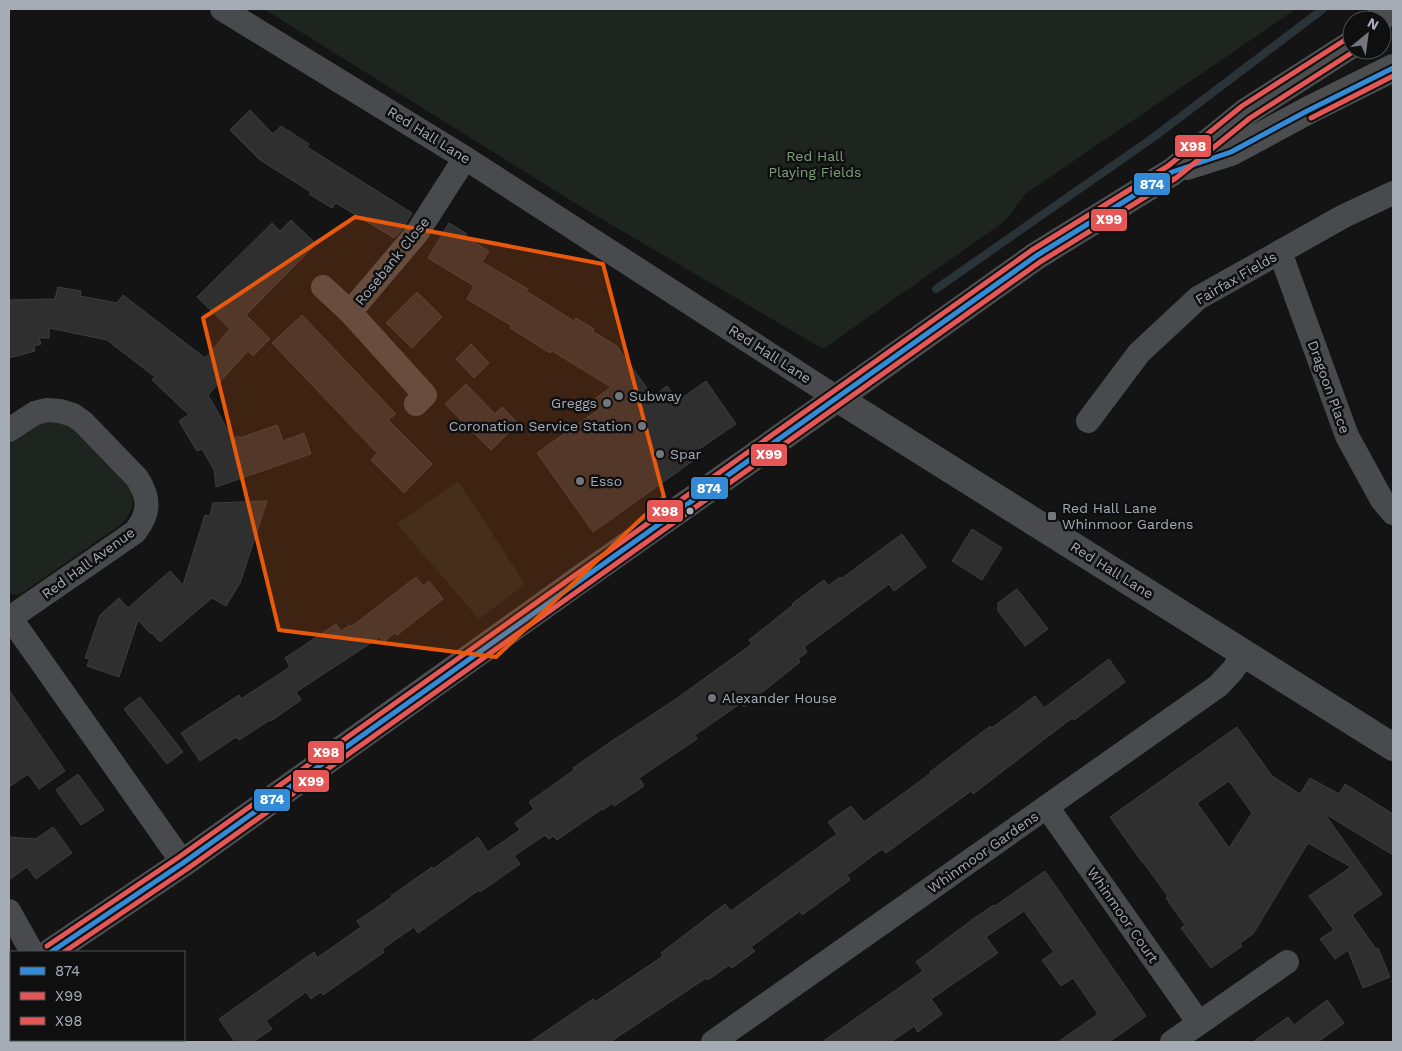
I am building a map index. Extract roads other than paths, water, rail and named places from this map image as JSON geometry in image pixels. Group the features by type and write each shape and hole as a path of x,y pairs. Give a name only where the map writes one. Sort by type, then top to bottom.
{"main road":[{"path":"53,951 183,863 1036,256 1172,172 1246,112 1342,50"},
{"path":"1172,172 1231,152 1393,68"}],"street":[{"name":"Red Hall Lane","path":"222,9 465,158 838,398 1393,747"},
{"name":"Rosebank Close","path":"350,312 417,233 465,158"},
{"name":"Fairfax Fields","path":"1088,421 1139,353 1198,298 1344,216 1393,193"},
{"name":"Dragoon Place","path":"1280,252 1347,436 1382,500 1393,514"},
{"name":"Rosebank Close","path":"323,287 350,312 425,394 416,404"},
{"name":"Red Hall Avenue","path":"9,430 35,413 47,410 73,415 83,422 137,478 143,488 146,499 146,511 142,522 135,532 10,617 183,863"},
{"name":"Whinmoor Gardens","path":"714,1042 1218,686 1233,670 1244,653"},
{"name":"Whinmoor Court","path":"1047,807 1199,1023"},
{"path":"9,911 31,951"},
{"path":"1172,1042 1288,962"}],"waterway":[{"path":"936,289 1154,137 1323,9"}],"place":[{"name":"Subway","path":"619,396"},
{"name":"Greggs","path":"607,403"},
{"name":"Coronation Service Station","path":"642,426"},
{"name":"Spar","path":"660,454"},
{"name":"Esso","path":"580,481"},
{"name":"Red Hall Lane Whinmoor Gardens","path":"1052,516"},
{"name":"Alexander House","path":"712,698"}],"park label":[{"name":"Red Hall Playing Fields","path":"815,164"}]}
